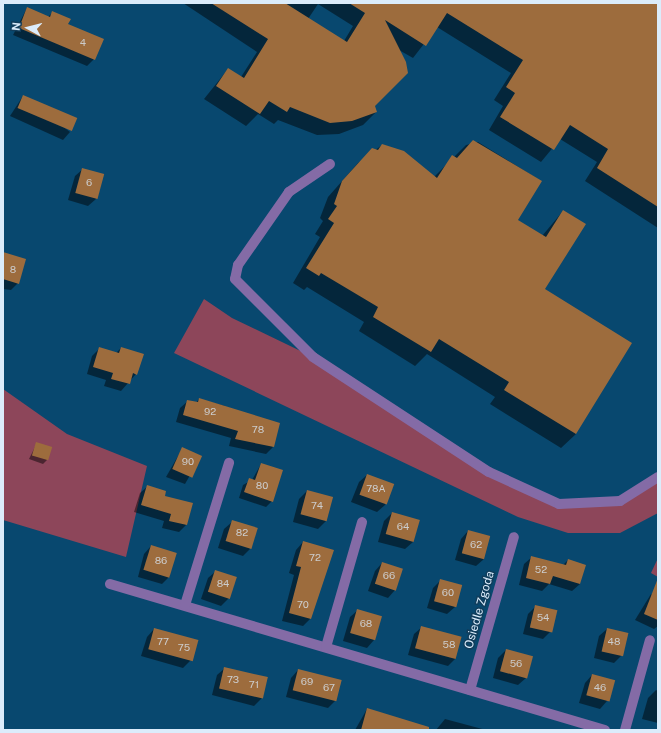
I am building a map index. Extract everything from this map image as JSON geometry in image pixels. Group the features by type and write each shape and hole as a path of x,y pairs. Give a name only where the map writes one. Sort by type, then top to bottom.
{"street":[{"path":"330,164 289,192 238,265 235,279 313,357 489,472 559,504 620,501 658,476"},
{"path":"186,606 229,463"},
{"path":"326,647 362,522"},
{"name":"Osiedle Zgoda","path":"470,690 514,537"},
{"path":"110,584 605,730"},
{"path":"625,730 650,640"}],"shaded area":[{"path":"204,299 232,318 313,357 489,472 559,504 620,501 658,477 658,513 620,533 568,533 518,517 174,353"},
{"path":"3,389 67,434 147,466 126,557 3,520"},
{"path":"658,558 658,577 651,573"}],"building":[{"path":"211,3 285,3 347,42 365,13 349,3 658,3 658,207 597,168 608,149 570,125 554,150 500,117 515,93 506,87 523,60 447,13 426,46 385,20 406,62 408,73 375,106 377,112 352,121 330,123 290,107 287,112 269,101 260,114 216,86 228,68 244,78 268,39"},
{"path":"27,7 50,17 52,11 71,19 68,24 104,39 95,60 19,28"},
{"path":"23,95 77,118 72,131 18,108"},
{"path":"473,140 542,181 518,220 546,237 563,210 586,224 545,289 632,343 576,434 504,390 509,382 439,339 431,352 373,317 378,307 321,273 319,276 306,268 334,223 328,219 337,206 334,204 342,181 372,148 378,150 382,144 404,151 437,178 452,155 457,158"},
{"path":"82,168 104,174 97,199 75,193"},
{"path":"3,252 26,259 19,284 3,279"},
{"path":"99,347 119,353 121,347 144,354 137,375 133,373 130,384 111,379 113,373 93,367"},
{"path":"199,398 280,423 274,447 235,439 238,431 183,415 187,400 198,402"},
{"path":"36,442 52,447 48,460 32,455"},
{"path":"182,447 202,456 192,478 172,469"},
{"path":"261,463 283,470 273,502 244,492 249,478 255,480"},
{"path":"367,474 394,484 387,505 359,495"},
{"path":"147,485 166,491 165,496 193,503 187,525 169,521 171,514 141,505"},
{"path":"307,490 333,497 327,521 301,514"},
{"path":"392,512 420,520 414,542 386,534"},
{"path":"232,520 258,528 251,549 226,541"},
{"path":"468,530 490,536 484,559 462,553"},
{"path":"303,541 334,550 311,619 289,613 301,567 296,566"},
{"path":"151,545 177,553 169,578 143,570"},
{"path":"531,556 566,565 568,559 586,565 580,584 553,576 550,584 526,578"},
{"path":"382,562 403,569 396,591 375,584"},
{"path":"215,570 237,577 230,599 208,592"},
{"path":"658,578 658,620 644,614"},
{"path":"440,579 462,585 456,607 434,601"},
{"path":"535,605 557,610 552,633 530,627"},
{"path":"357,609 382,616 375,640 350,633"},
{"path":"421,626 462,637 456,659 415,648"},
{"path":"154,628 198,640 193,661 148,649"},
{"path":"607,628 628,633 623,656 602,651"},
{"path":"506,649 533,656 527,678 500,671"},
{"path":"224,667 268,677 263,699 219,688"},
{"path":"298,669 342,680 336,701 293,690"},
{"path":"592,674 615,680 609,701 586,695"},
{"path":"367,708 429,727 429,730 361,730"}]}
